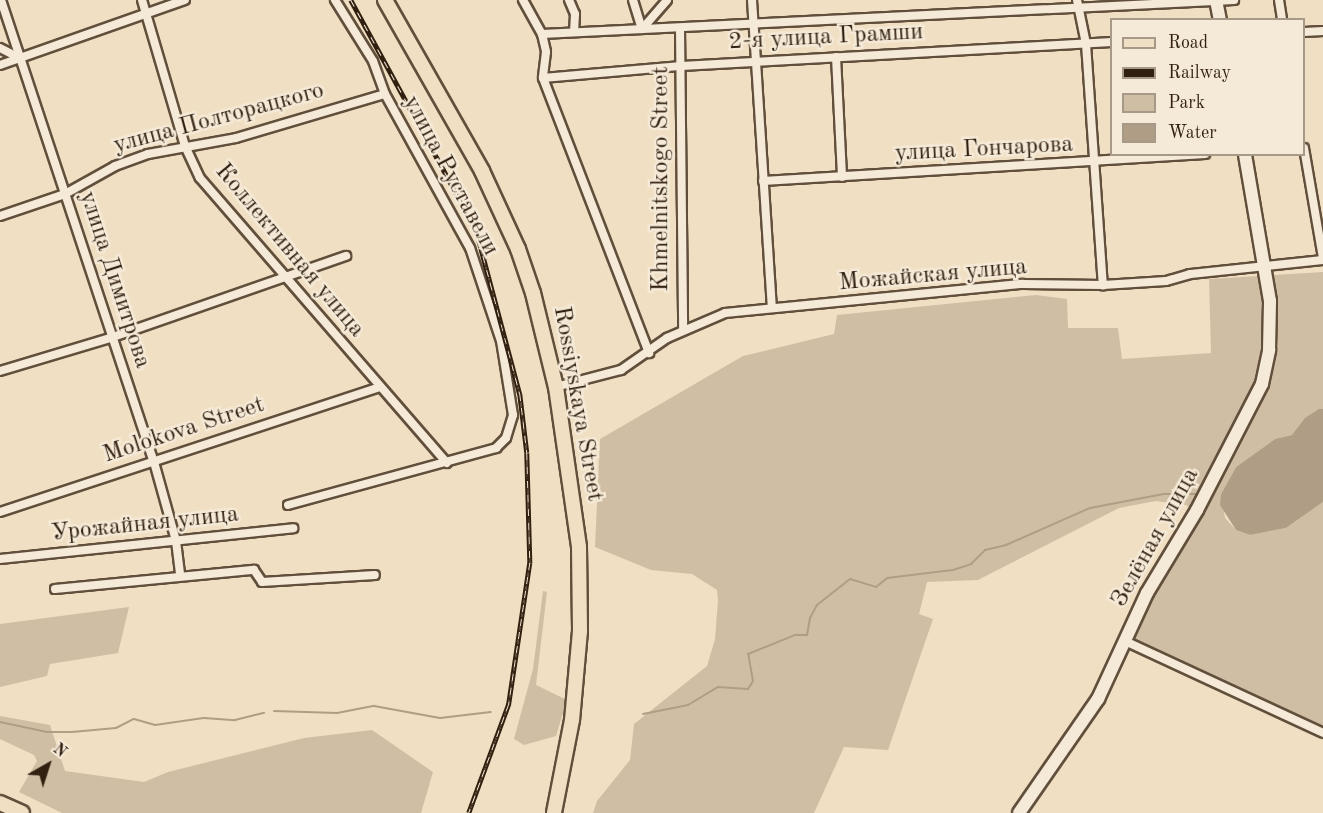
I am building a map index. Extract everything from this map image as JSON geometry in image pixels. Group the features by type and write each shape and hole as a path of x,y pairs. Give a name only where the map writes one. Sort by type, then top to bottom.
{"main road":[{"name":"Rossiyskaya Street","path":"385,0 482,171 518,249 533,292 556,387 579,547 580,631 572,720 554,813"},
{"name":"Rossiyskaya Street","path":"393,0 488,168 524,246 540,290 563,385 585,546 587,630 579,722 562,813"},
{"path":"0,803 22,813"}],"street":[{"name":"улица Димитрова","path":"1,0 154,462 176,541 180,576"},
{"name":"Коллективная улица","path":"142,0 185,146 200,178 283,279 447,464"},
{"path":"0,65 185,0"},
{"name":"улица Руставели","path":"335,0 373,61 385,94 470,248 501,340 513,415 506,438 496,448 447,464"},
{"path":"523,0 542,34 546,52 543,78 649,353"},
{"path":"569,0 575,14 574,32"},
{"path":"633,0 642,29"},
{"path":"642,29 667,0"},
{"path":"752,0 772,307"},
{"path":"542,34 754,24 1079,4 1234,0"},
{"path":"1280,0 1282,18"},
{"path":"1216,1 1220,18"},
{"path":"1079,4 1086,44 1103,285"},
{"name":"Khmelnitskogo Street","path":"680,28 683,330"},
{"path":"1305,32 1323,31"},
{"name":"2-я улица Грамши","path":"543,78 756,61 1110,42"},
{"path":"0,48 20,58"},
{"path":"836,57 842,177"},
{"name":"улица Полторацкого","path":"0,216 65,194 114,166 185,146 236,138 385,94"},
{"path":"1305,154 1323,259"},
{"name":"улица Гончарова","path":"764,181 1095,163 1181,156"},
{"name":"Зелёная улица","path":"1019,813 1098,699 1147,592 1197,510 1262,384 1271,333 1265,266 1245,156"},
{"path":"0,371 112,337 346,256"},
{"name":"Можайская улица","path":"563,385 621,370 683,330 725,313 772,307 809,307 1023,284 1103,285 1323,259"},
{"name":"Molokova Street","path":"0,512 380,387"},
{"path":"288,505 447,464"},
{"name":"Урожайная улица","path":"0,559 293,528"},
{"path":"55,589 254,570 262,582 375,575"},
{"path":"1125,641 1323,733"}],"green space":[{"path":"1323,272 1323,409 1292,435 1275,439 1236,467 1221,494 1225,518 1236,530 1250,535 1286,528 1323,502 1323,734 1131,644 1158,588 1202,515 1186,505 1156,501 1119,508 978,580 927,582 919,614 933,619 888,750 844,747 814,813 593,813 597,801 630,760 634,724 707,666 715,639 718,600 717,590 692,574 651,570 595,547 600,439 743,356 834,334 837,315 1036,295 1067,299 1068,328 1118,328 1122,359 1211,353 1209,279"},
{"path":"543,591 547,592 536,685 567,700 556,736 524,745 514,739 533,669"},
{"path":"129,607 118,653 50,664 47,676 0,687 0,624"},
{"path":"0,716 50,725 65,771 144,782 168,772 304,738 372,730 433,772 421,813 62,813 19,792 37,761 34,755 0,739"}],"water":[{"path":"1323,409 1323,502 1286,528 1250,535 1236,530 1220,505 1221,494 1236,467 1275,439 1292,435 1305,418"}],"waterway":[{"path":"643,714 688,705 718,687 748,689 753,681 748,654 795,635 807,635 810,618 817,605 850,579 876,587 887,578 953,570 971,564 985,550 1006,545 1090,508 1164,494 1200,494"},
{"path":"274,711 337,713 374,706 440,718 491,712"},
{"path":"0,722 47,732 72,732 116,728 134,719 155,725 204,718 235,720 264,713"}],"railway":[{"path":"351,0 476,229 520,394 527,453 530,563 509,704 469,813"}]}
